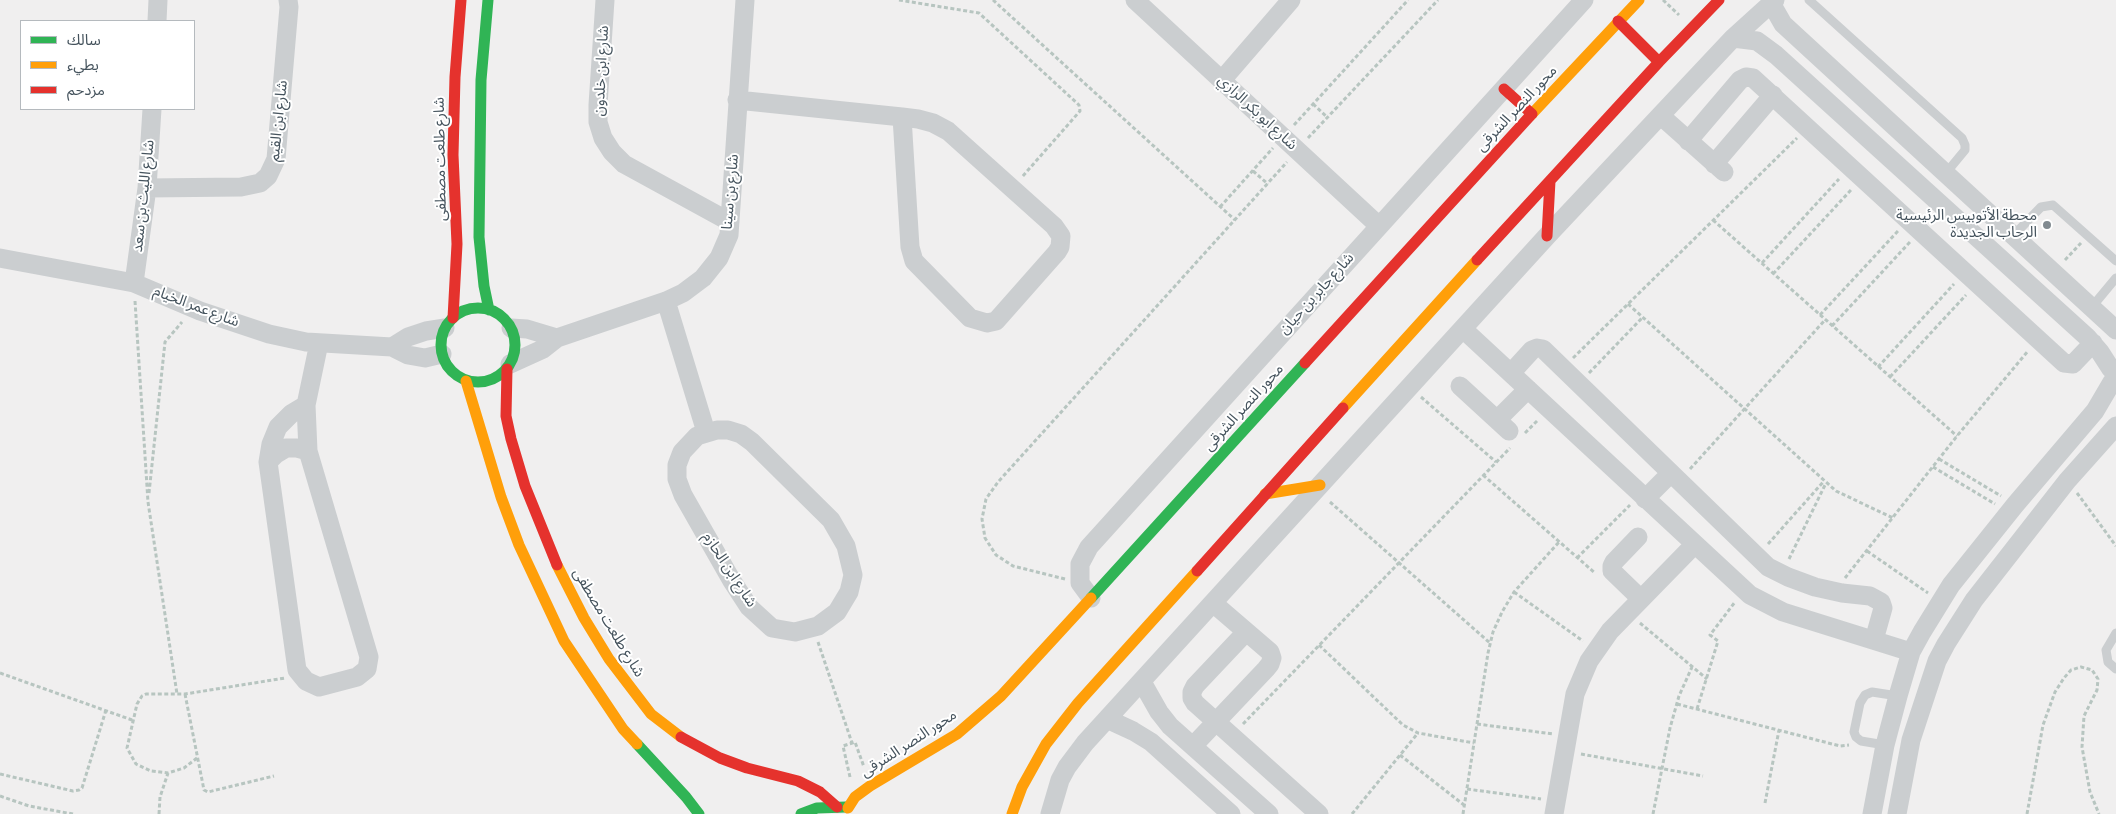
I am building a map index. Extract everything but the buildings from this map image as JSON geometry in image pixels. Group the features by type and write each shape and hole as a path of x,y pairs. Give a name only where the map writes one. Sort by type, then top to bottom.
{"street":[{"path":"157,20 158,0"},
{"name":"شارع ابن القيم","path":"147,188 241,188 260,183 268,176 276,159 289,7 288,0"},
{"name":"شارع طلعت مصطفى","path":"449,323 457,244 454,155 455,77 461,0"},
{"path":"488,0 481,80 479,228 481,262 489,310"},
{"name":"شارع ابن خلدون","path":"605,0 598,105 598,122 603,138 612,152 624,164 730,222"},
{"name":"شارع بن سينا","path":"508,367 543,349 558,338 666,301 683,293 703,278 718,258 729,235 745,0"},
{"name":"شارع ابو بكر الرازي","path":"1135,0 1379,226"},
{"path":"1222,80 1291,0"},
{"name":"شارع جابر بن حيان","path":"1080,582 1080,564 1089,547 1102,531 1584,0"},
{"name":"محور النصر الشرقى","path":"842,807 870,786 957,734 1001,696 1532,114 1639,0"},
{"path":"1012,814 1022,787 1046,744 1078,703 1550,181 1659,62 1719,0"},
{"path":"1050,814 1054,795 1067,766 1075,754 1547,236 1733,38 1773,2 1783,24 2116,330"},
{"path":"1618,21 1659,62"},
{"path":"1733,38 1757,41 1767,47 2093,343 2114,374 2095,411 1951,585 1911,652 1885,745 1872,814"},
{"path":"1688,141 1740,80 1746,77 1753,78 2067,364 2073,364 2093,343"},
{"path":"1504,89 1532,114"},
{"path":"1661,116 1719,168 1773,95"},
{"path":"737,100 902,117 918,119 934,123 948,131 1058,230 1061,236 1060,247 996,321 978,322 970,318 919,267 911,254 902,117"},
{"name":"شارع الليث بن سعد","path":"134,283 147,188 152,110"},
{"path":"1547,236 1550,181"},
{"name":"شارع عمر الخيام","path":"0,258 134,283 200,310 269,334 306,342 392,347 408,355 425,358 442,354"},
{"path":"666,301 706,432"},
{"path":"392,347 408,337 449,323 469,309 489,310 498,314 511,328 515,346 508,367 495,379 481,382 466,381 455,375 447,366 442,354 442,337 449,323"},
{"path":"511,328 527,329 558,338"},
{"path":"1463,328 1744,590 1765,604 1782,612 1911,652"},
{"path":"306,405 291,414 278,427 271,444 268,462 297,670 306,681 319,687 357,677 367,669 369,657 308,451 306,405 319,343"},
{"path":"1511,373 1532,350 1537,348 1543,349 1768,567 1815,587 1870,596 1881,602 1883,608 1874,640"},
{"name":"شارع طلعت مصطفى","path":"508,367 506,416 524,486 542,531 584,618 609,659 637,698 651,714 678,736 720,758 747,768 798,781 820,792 842,807 860,814"},
{"path":"466,381 500,497 519,545 564,641 623,729 686,797 699,814"},
{"path":"1460,386 1511,432 1528,388"},
{"path":"1897,814 1911,740 1937,661 1974,600 2067,481 2116,426"},
{"name":"شارع ابن الحازم","path":"728,430 741,434 752,442 831,520 846,546 853,574 849,592 837,612 813,628 796,632 772,628 749,606 732,581 683,495 677,479 677,465 682,452 690,441 706,432 728,430"},
{"path":"268,462 286,448 308,451"},
{"path":"1643,497 1674,478"},
{"path":"1265,494 1318,488"},
{"path":"1638,537 1614,562 1612,571 1641,599"},
{"path":"1555,807 1576,694 1589,661 1610,631 1694,544"},
{"path":"1080,582 1091,598"},
{"path":"1193,746 1217,723 1270,664 1270,652 1213,603"},
{"path":"1246,632 1192,692 1192,698 1195,703 1319,814"},
{"path":"1142,682 1164,719 1269,814"},
{"path":"1107,719 1133,730 1151,742 1231,814"},
{"path":"801,814 817,808 842,807"}],"lane":[{"path":"1810,0 1962,138 1965,150 1946,173"},
{"path":"2013,236 2041,207 2049,204 2057,206 2116,261"},
{"path":"2091,308 2116,278"},
{"path":"2116,633 2106,650 2108,662 2116,669"},
{"path":"1885,745 1859,739 1854,732 1862,698 1872,692 1898,696"}],"path":[{"path":"899,0 979,13 1079,105 1080,111 1012,188"},
{"path":"993,0 1235,220"},
{"path":"1220,207 1408,0"},
{"path":"1080,582 1013,566 996,555 985,538 982,519 986,499 998,482 1297,150 1438,0"},
{"path":"1313,104 1327,117"},
{"path":"1563,368 1808,127"},
{"path":"1253,171 1268,184"},
{"path":"1762,263 1857,172"},
{"path":"1773,274 1857,172"},
{"path":"1712,220 1957,436"},
{"path":"1820,315 1914,225"},
{"path":"1832,326 1914,225"},
{"path":"2054,273 2088,235"},
{"path":"1878,366 1971,277"},
{"path":"1890,377 1971,277"},
{"path":"134,283 148,502 177,694"},
{"path":"1628,304 1825,482 1846,497 1893,518"},
{"path":"148,502 165,342 174,329 186,318 200,310"},
{"path":"1578,384 1643,318"},
{"path":"1674,478 1744,409 1825,320"},
{"path":"1835,591 1957,436 2038,339"},
{"path":"1410,387 1496,462"},
{"path":"1232,736 1496,462 1511,432 1549,409"},
{"path":"1939,459 2012,509"},
{"path":"1933,467 2012,509"},
{"path":"1483,475 1598,576"},
{"path":"2067,481 2116,546"},
{"path":"1756,557 1825,482"},
{"path":"1782,573 1825,482"},
{"path":"1318,488 1490,644"},
{"path":"1577,558 1643,497"},
{"path":"1463,814 1490,644 1502,612 1514,592 1560,542"},
{"path":"1867,551 1940,602"},
{"path":"1697,709 1718,641 1710,635 1744,590"},
{"path":"1514,592 1597,650"},
{"path":"1628,612 1707,679"},
{"path":"813,628 852,743 855,743 870,786"},
{"path":"1319,645 1403,725 1418,733 1474,743"},
{"path":"1653,814 1677,704 1692,667"},
{"path":"2027,814 2043,725 2055,692 2071,670 2081,667 2092,670 2098,679 2097,690 2084,716 2082,747 2090,792 2099,814"},
{"path":"0,672 132,720"},
{"path":"197,758 184,768 168,773 151,771 136,764 127,748 132,720 137,704 142,696 146,694 185,694 301,676"},
{"path":"185,694 203,788 207,792 274,776"},
{"path":"1677,704 1840,746 1850,744 1859,739"},
{"path":"0,774 73,791 79,790 82,788 106,710"},
{"path":"1477,724 1566,744 1662,769 1703,776"},
{"path":"1765,803 1779,730"},
{"path":"1352,814 1418,733"},
{"path":"852,743 842,747 855,797"},
{"path":"1400,755 1464,805"},
{"path":"159,814 160,798 168,773"},
{"path":"1467,789 1555,807"},
{"path":"0,796 29,806 73,814"}],"traffic: fast":[{"path":"488,0 481,80 479,237 484,286 489,310"},
{"path":"478,308 499,314 509,324 515,345 509,366 499,376 478,382 457,376 447,366 441,345 447,324 457,314 478,308"},
{"path":"1091,598 1305,363"},
{"path":"637,744 686,797 699,814"},
{"path":"801,814 817,808 846,807"}],"traffic: slow":[{"path":"1530,116 1639,0"},
{"path":"1343,408 1477,260"},
{"path":"466,381 501,497 519,545 564,641 623,729 637,744"},
{"path":"1265,494 1320,485"},
{"path":"557,565 584,618 609,659 651,714 681,737"},
{"path":"1012,814 1022,787 1046,744 1078,703 1197,571"},
{"path":"848,808 855,797 870,786 957,734 1001,696 1091,598"}],"traffic: jam":[{"path":"453,318 457,244 453,155 455,77 461,0"},
{"path":"1477,260 1659,62 1719,0"},
{"path":"1618,21 1659,62"},
{"path":"1504,89 1532,114"},
{"path":"1305,363 1530,116"},
{"path":"1547,236 1550,181"},
{"path":"507,369 506,416 511,439 525,486 557,565"},
{"path":"1197,571 1343,408"},
{"path":"681,737 720,758 747,768 798,781 820,792 837,807"}],"place":[{"name":"محطة الأتوبيس الرئيسية الرحاب الجديدة","path":"2047,225"}]}
